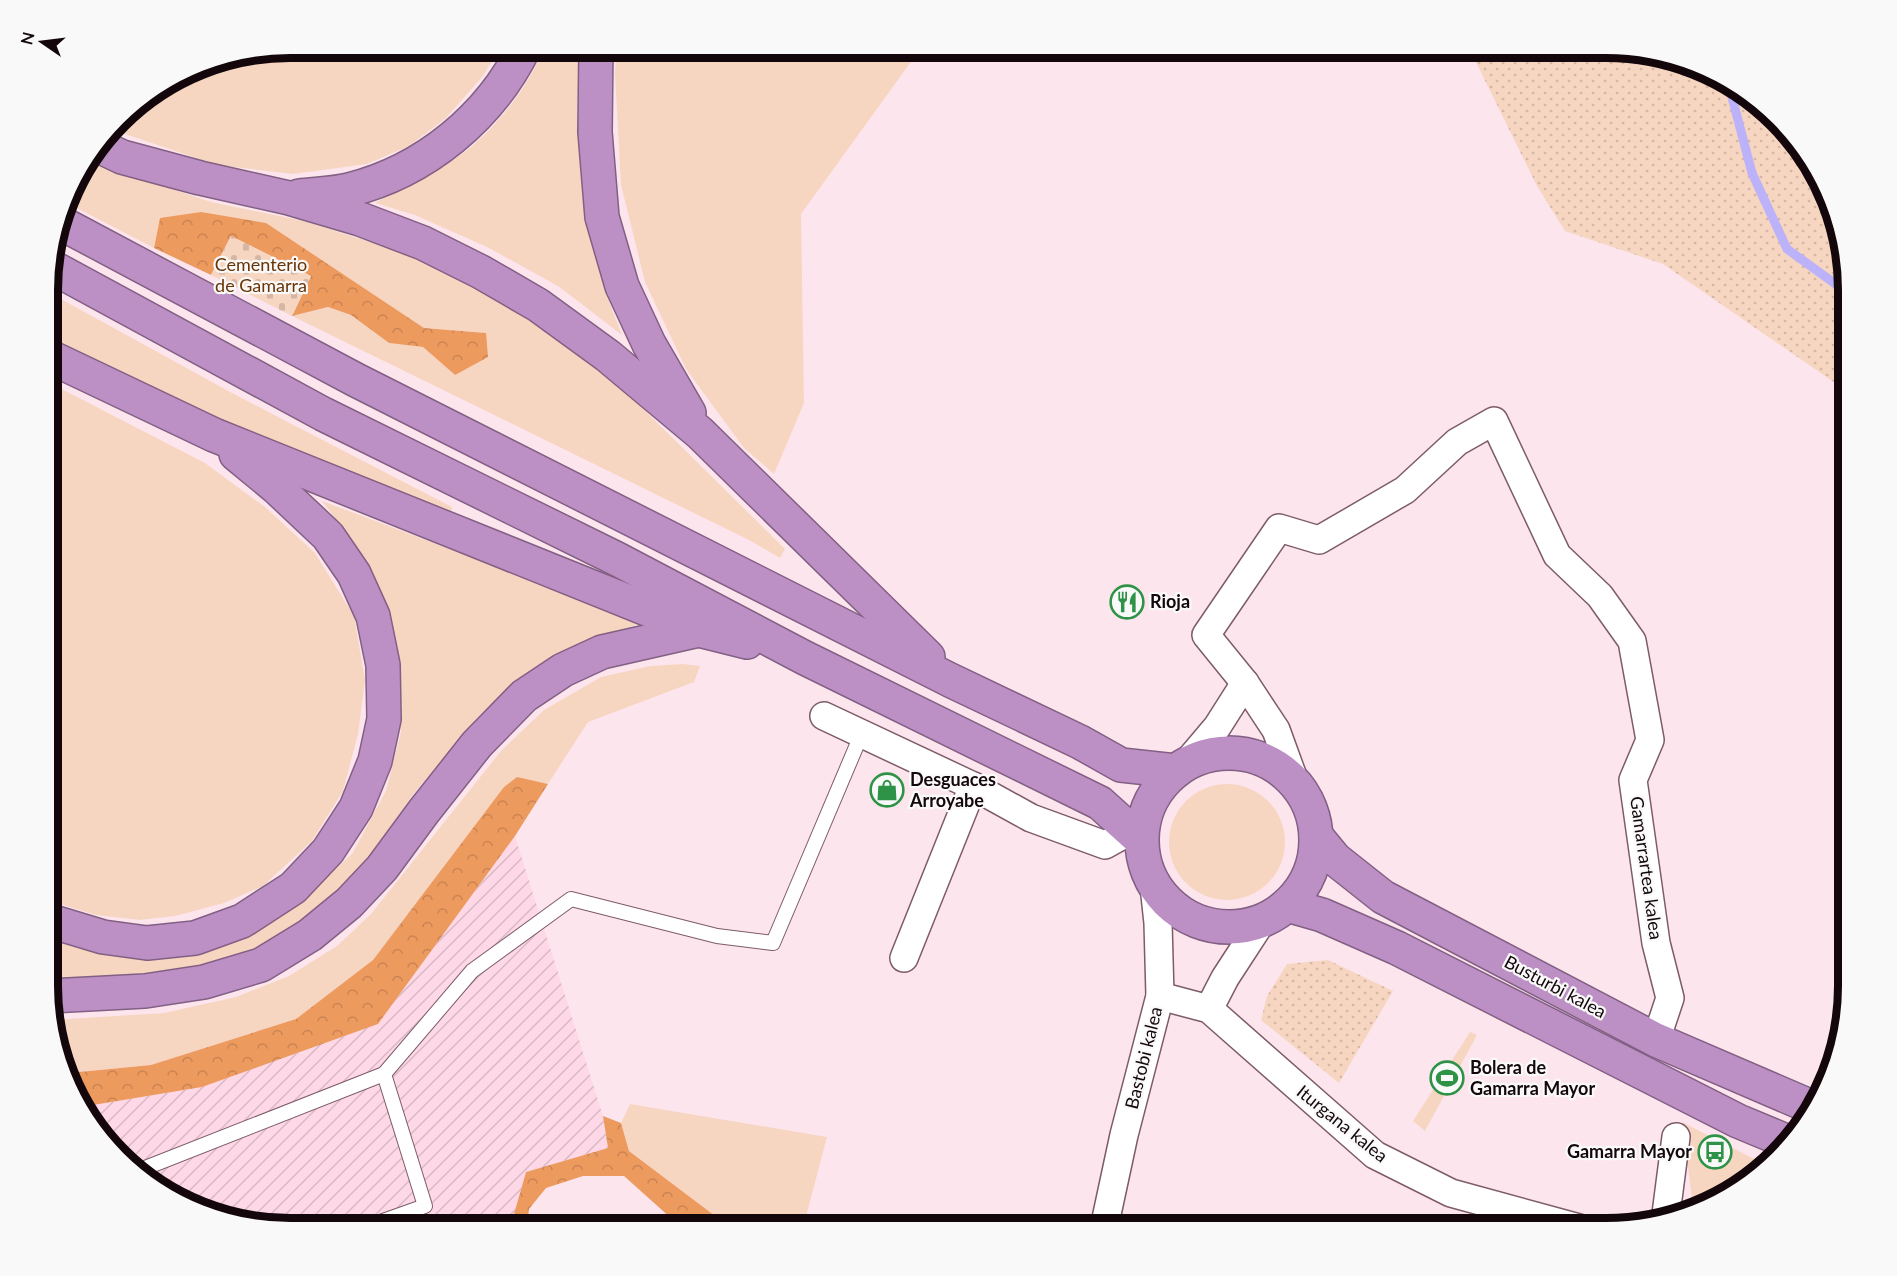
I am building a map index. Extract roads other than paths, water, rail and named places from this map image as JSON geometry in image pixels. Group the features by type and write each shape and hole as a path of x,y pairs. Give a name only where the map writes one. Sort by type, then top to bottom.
{"highway":[{"path":"289,198 349,190 392,175 432,153 463,129 494,97 518,59"},
{"path":"596,59 595,132 602,217 622,286 649,344 700,433"},
{"path":"106,149 123,157 200,178 289,198 360,219 423,243 538,305 600,350 700,433 950,680"},
{"path":"67,226 356,380 950,680 1080,742 1121,765 1180,768"},
{"path":"59,271 323,414 617,559 805,658 1100,803 1137,835 1154,886 1175,909 1202,924 1232,928 1275,913 1304,885 1313,862 1316,836 1313,818 1306,800 1296,785 1273,765 1244,754 1213,754 1180,768 1162,785 1150,802 1137,835"},
{"path":"58,361 214,435 699,630 805,658"},
{"path":"58,923 103,937 147,942 195,938 242,921 293,888 328,851 356,808 375,761 384,720 383,665 373,616 354,573 328,536 276,487 214,435"},
{"path":"59,996 145,991 204,982 261,965 310,936 349,903 382,868 477,744 524,696 563,670 602,652 699,630"},
{"name":"Busturbi kalea","path":"1316,836 1335,860 1383,897 1660,1027 1806,1104"},
{"name":"Busturbi kalea","path":"1275,913 1322,915 1397,948 1738,1121 1781,1139"}],"street":[{"name":"Gamarrartea kalea","path":"1296,785 1276,730 1245,683 1206,635 1279,528 1319,540 1405,490 1457,442 1494,421 1557,555 1600,596 1632,641 1650,740 1633,780 1656,943 1670,998 1660,1027"},
{"path":"1180,768 1217,727 1245,683"},
{"path":"824,716 973,786 1031,818 1105,845 1137,835"},
{"path":"904,958 973,786"},
{"name":"Bastobi kalea","path":"1106,1218 1124,1135 1160,996 1158,923 1154,886"},
{"path":"1209,1009 1225,978 1275,913"},
{"name":"Iturgana kalea","path":"1160,996 1209,1009 1375,1155 1450,1193 1545,1218"},
{"path":"1667,1210 1676,1137"}],"lane":[{"path":"146,1168 384,1074 472,971 571,899 717,936 773,943 862,733"},
{"path":"384,1074 425,1206 391,1218"}],"waterway":[{"path":"1732,96 1752,173 1787,249 1838,286"}],"place":[{"name":"Rioja","path":"1127,602"},
{"name":"Desguaces Arroyabe","path":"887,790"},
{"name":"Bolera de Gamarra Mayor","path":"1447,1078"},
{"name":"Gamarra Mayor","path":"1715,1152"}],"park label":[{"name":"Cementerio de Gamarra","path":"261,275"}]}
